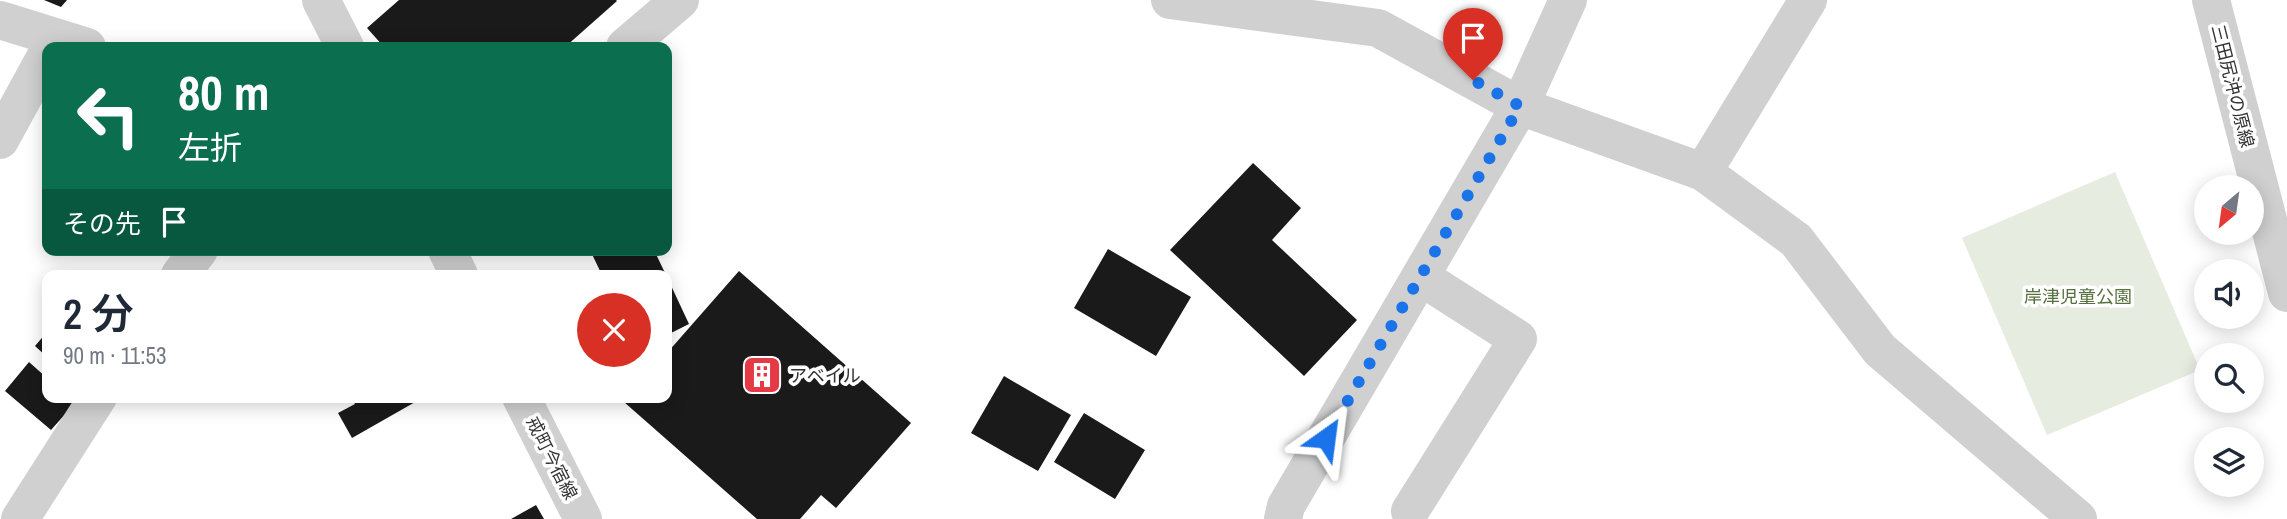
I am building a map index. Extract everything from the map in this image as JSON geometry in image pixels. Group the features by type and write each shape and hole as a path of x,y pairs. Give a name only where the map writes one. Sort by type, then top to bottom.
{"street":[{"path":"321,0 342,42"},
{"path":"631,42 680,0"},
{"path":"1170,0 1378,28 1520,106 1703,172 1796,240 1880,350 2078,519"},
{"path":"1283,519 1286,506 1520,106 1568,0"},
{"path":"1703,172 1808,0"},
{"name":"三田尻沖の原線","path":"2211,0 2287,293"},
{"path":"0,20 49,42"},
{"path":"0,140 42,75"},
{"path":"184,270 194,256"},
{"path":"1410,511 1518,339 1421,277"},
{"path":"20,519 94,403"},
{"name":"戒町今宿線","path":"524,403 583,519"}],"green space":[{"name":"岸津児童公園","path":"2115,172 2194,356 2194,373 2047,435 1962,238"}],"building":[{"path":"44,0 67,0 61,7"},
{"path":"399,0 617,1 571,42 380,42 367,28"},
{"path":"1253,163 1301,208 1272,240 1357,320 1304,376 1170,250"},
{"path":"1108,249 1191,297 1156,356 1074,308"},
{"path":"593,256 657,256 664,270 600,270"},
{"name":"アベイル","path":"739,271 911,423 836,508 821,495 800,519 757,519 625,403 672,403 672,347"},
{"path":"672,288 689,324 672,332"},
{"path":"42,338 42,352 35,346"},
{"path":"29,362 42,374 42,403 75,403 51,430 5,391"},
{"path":"1004,376 1071,415 1038,471 971,433"},
{"path":"413,403 352,438 338,413 355,404"},
{"path":"1084,413 1145,450 1115,499 1054,462"},
{"path":"536,505 544,519 511,519"}],"place":[{"name":"アベイル","path":"762,375"}],"route":[{"path":"1326,438 1520,106 1473,80"}]}
